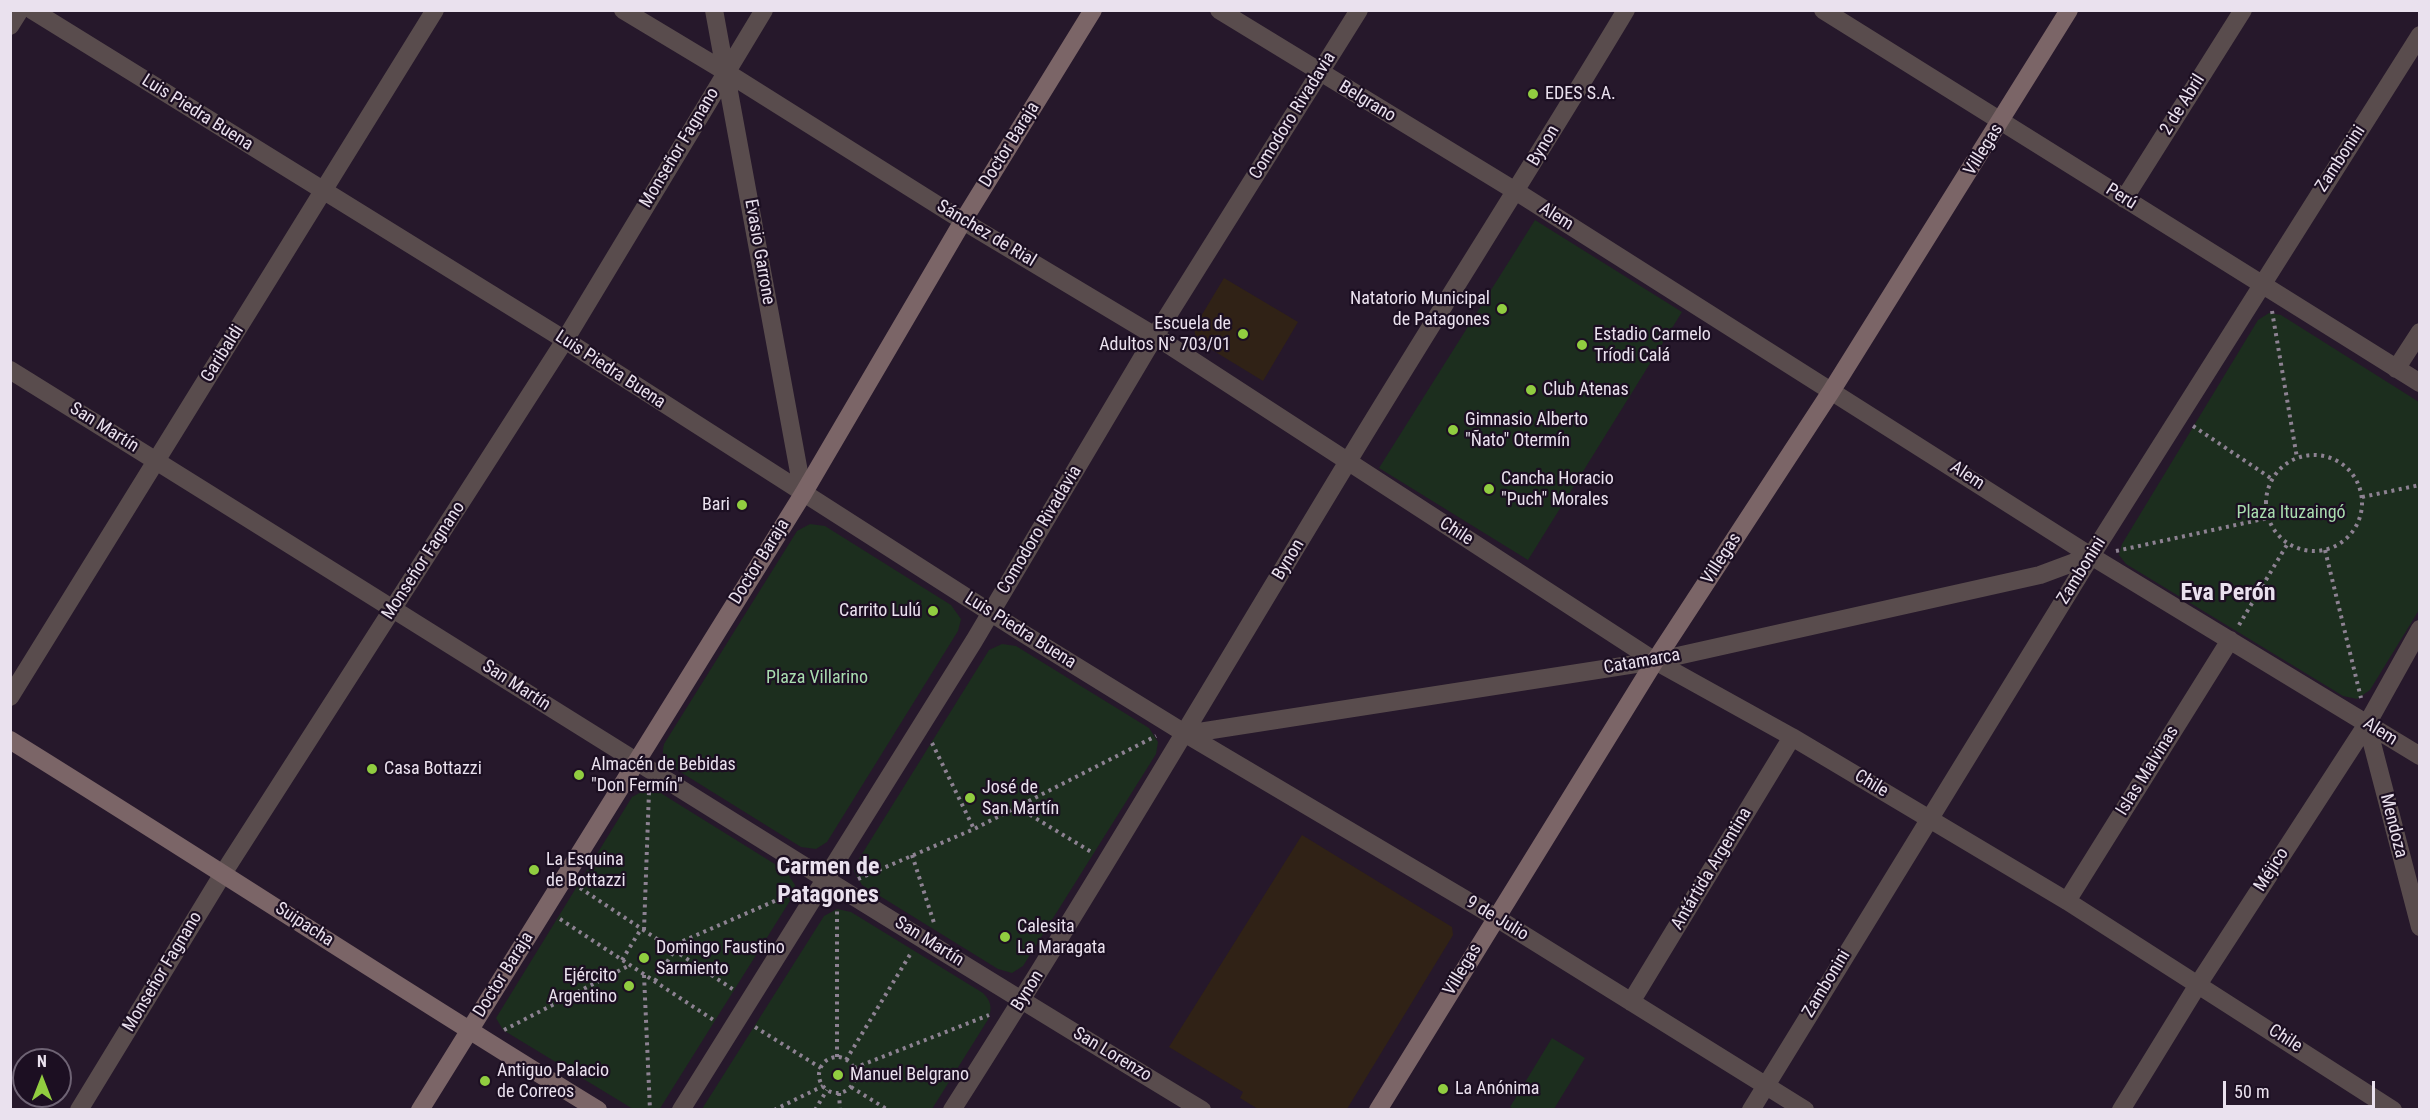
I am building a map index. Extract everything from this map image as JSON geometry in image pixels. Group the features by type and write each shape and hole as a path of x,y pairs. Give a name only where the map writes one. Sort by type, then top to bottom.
{"street":[{"path":"10,26 20,10"},
{"name":"Luis Piedra Buena","path":"32,10 565,340 803,494 1186,734"},
{"name":"Garibaldi","path":"10,697 435,10"},
{"name":"Sánchez de Rial","path":"623,10 963,221 1155,336 1348,461"},
{"name":"Evasio Garrone","path":"714,10 803,494"},
{"name":"Monseñor Fagnano","path":"79,1110 224,872 565,340 764,10"},
{"name":"Doctor Baraja","path":"420,1110 803,494 963,221 1093,10"},
{"name":"Belgrano","path":"1219,10 1517,192"},
{"name":"Comodoro Rivadavia","path":"681,1110 991,613 1155,336 1359,10"},
{"name":"Bynon","path":"952,1110 1022,1001 1186,734 1348,461 1517,192 1626,10"},
{"name":"Perú","path":"1823,10 2420,384"},
{"name":"Villegas","path":"1378,1110 1495,917 1655,662 1832,390 2001,123 2069,10"},
{"name":"2 de Abril","path":"2124,199 2243,10"},
{"name":"Zambonini","path":"1751,1110 2091,556 2264,287 2420,35"},
{"name":"Alem","path":"1517,192 2091,556 2420,756"},
{"path":"2396,369 2420,332"},
{"name":"San Martín","path":"10,370 1022,1001"},
{"name":"Chile","path":"1348,461 1655,662 1792,737 2067,901 2199,983 2393,1110"},
{"name":"Catamarca","path":"1186,734 1655,662 2040,575 2091,556"},
{"name":"Méjico","path":"2121,1110 2199,983 2367,724 2420,629"},
{"name":"Islas Malvinas","path":"2067,901 2230,640"},
{"name":"Mendoza","path":"2367,724 2420,927"},
{"name":"9 de Julio","path":"1186,734 1495,917 1805,1110"},
{"name":"Antártida Argentina","path":"1631,1002 1792,737"},
{"name":"Suipacha","path":"10,740 224,872 469,1031 598,1110"},
{"name":"San Lorenzo","path":"1022,1001 1202,1110"}],"path":[{"path":"2264,287 2297,458"},
{"path":"2179,416 2272,478"},
{"path":"2320,455 2335,459 2348,468 2358,481 2362,497 2362,513 2355,528 2345,540 2325,550 2298,549 2288,543 2273,529 2268,518 2265,499 2272,478 2277,471 2297,458 2320,455"},
{"path":"2362,497 2420,484"},
{"path":"2091,556 2268,518"},
{"path":"2230,640 2288,543"},
{"path":"2325,550 2367,724"},
{"path":"857,879 974,828 1156,736"},
{"path":"932,742 974,828"},
{"path":"622,960 643,930 649,790"},
{"path":"1016,807 1093,854"},
{"path":"912,855 937,932"},
{"path":"576,886 734,991"},
{"path":"669,947 794,893"},
{"path":"837,909 837,1057"},
{"path":"557,917 715,1021"},
{"path":"846,1060 913,950"},
{"path":"655,981 674,951"},
{"path":"503,1030 630,965"},
{"path":"644,974 650,1110"},
{"path":"854,1068 990,1015"},
{"path":"754,1027 821,1068"},
{"path":"837,1057 846,1060 854,1068 855,1075 851,1087 839,1093 827,1090 820,1077 821,1068 826,1061 837,1057"},
{"path":"774,1110 823,1086"},
{"path":"851,1087 888,1110"},
{"path":"815,1110 827,1090"},
{"path":"839,1093 840,1110"}],"shaded area":[{"name":"Escuela de Adultos N° 703/01","path":"1224,278 1298,322 1263,381 1196,340 1194,328"},
{"path":"1302,835 1452,927 1453,935 1347,1109 1258,1109 1240,1098 1243,1092 1169,1047"}],"green space":[{"name":"Club Atenas","path":"1535,220 1682,312 1528,560 1379,468"},
{"name":"Plaza Ituzaingó","path":"2269,313 2281,315 2419,402 2419,610 2370,690 2357,699 2343,696 2126,564 2119,555 2122,544 2258,320"},
{"name":"Plaza Villarino","path":"810,524 825,526 951,605 961,619 958,631 827,842 816,849 801,847 674,768 663,755 664,744 797,531"},
{"path":"1002,644 1016,646 1149,728 1158,742 1156,754 1023,966 1012,973 998,969 862,885 854,871 857,862 989,650"},
{"path":"645,790 659,792 786,871 795,885 793,896 659,1110 633,1109 503,1030 496,1018 632,797"},
{"path":"837,909 851,912 983,993 988,999 991,1007 989,1018 932,1109 702,1109 824,916"},
{"path":"1552,1038 1585,1058 1554,1109 1514,1109 1510,1107"}],"place":[{"name":"EDES S.A.","path":"1533,94"},
{"name":"Natatorio Municipal de Patagones","path":"1502,309"},
{"name":"Escuela de Adultos N° 703/01","path":"1243,334"},
{"name":"Estadio Carmelo Tríodi Calá","path":"1582,345"},
{"name":"Club Atenas","path":"1531,390"},
{"name":"Gimnasio Alberto \"Ñato\" Otermín","path":"1453,430"},
{"name":"Cancha Horacio \"Puch\" Morales","path":"1489,489"},
{"name":"Bari","path":"742,505"},
{"name":"Carrito Lulú","path":"933,611"},
{"name":"Casa Bottazzi","path":"372,769"},
{"name":"Almacén de Bebidas \"Don Fermín\"","path":"579,775"},
{"name":"José de San Martín","path":"970,798"},
{"name":"La Esquina de Bottazzi","path":"534,870"},
{"name":"Calesita La Maragata","path":"1005,937"},
{"name":"Domingo Faustino Sarmiento","path":"644,958"},
{"name":"Ejército Argentino","path":"629,986"},
{"name":"Manuel Belgrano","path":"838,1075"},
{"name":"Antiguo Palacio de Correos","path":"485,1081"},
{"name":"La Anónima","path":"1443,1089"}],"district":[{"name":"Eva Perón","path":"2228,594"},
{"name":"Carmen de Patagones","path":"828,882"}]}
